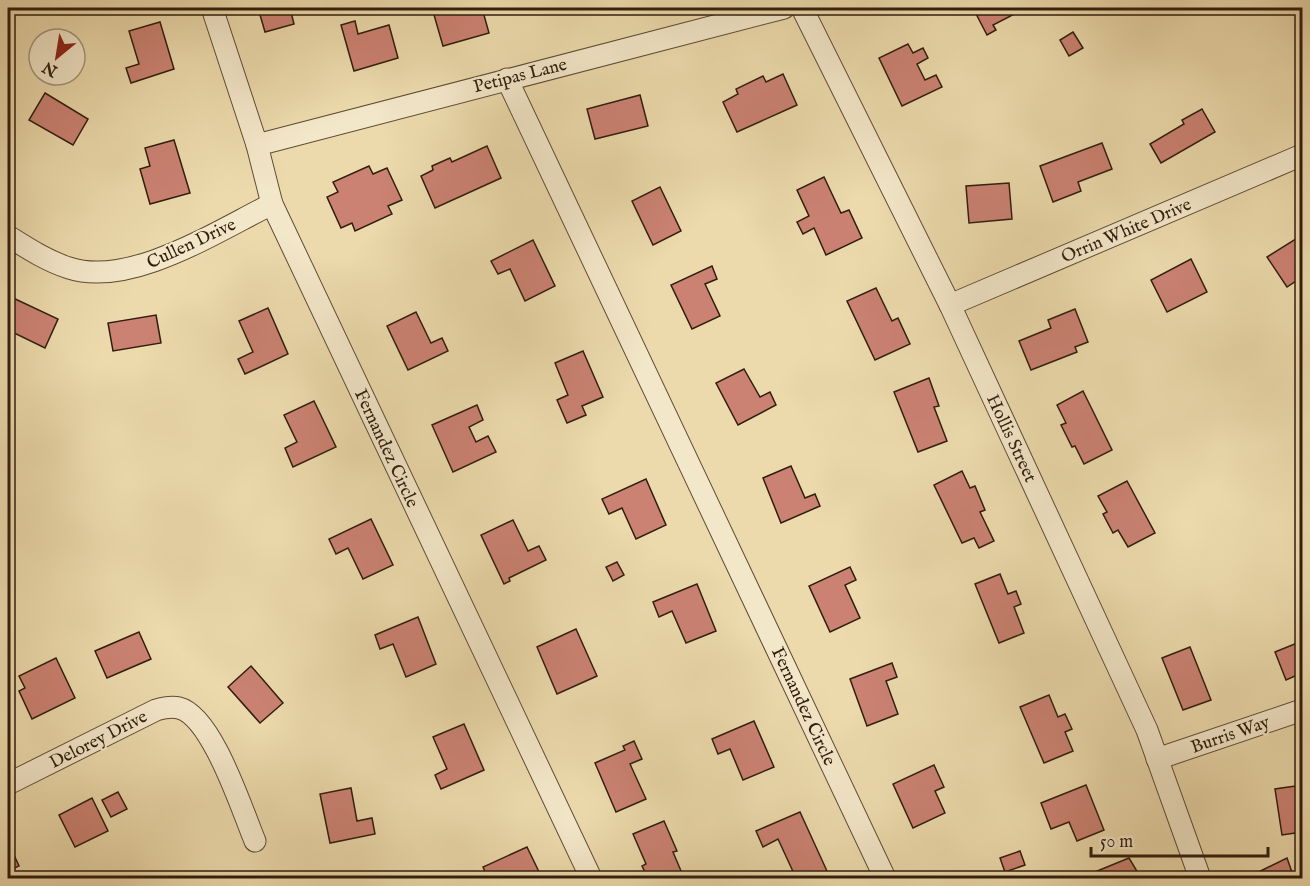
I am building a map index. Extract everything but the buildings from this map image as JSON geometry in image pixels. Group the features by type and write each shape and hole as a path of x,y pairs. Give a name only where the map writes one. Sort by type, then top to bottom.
{"street":[{"name":"Fernandez Circle","path":"212,8 257,145 272,204 591,879"},
{"name":"Petipas Lane","path":"257,145 784,8"},
{"name":"Hollis Street","path":"802,8 950,305 1147,730 1200,879"},
{"name":"Fernandez Circle","path":"507,79 885,879"},
{"name":"Orrin White Drive","path":"950,305 1302,154"},
{"name":"Cullen Drive","path":"8,236 41,256 71,269 108,272 147,265 272,204"},
{"name":"Delorey Drive","path":"8,784 156,710 179,708 198,721 206,732 255,841"},
{"name":"Burris Way","path":"1157,759 1302,710"}]}
